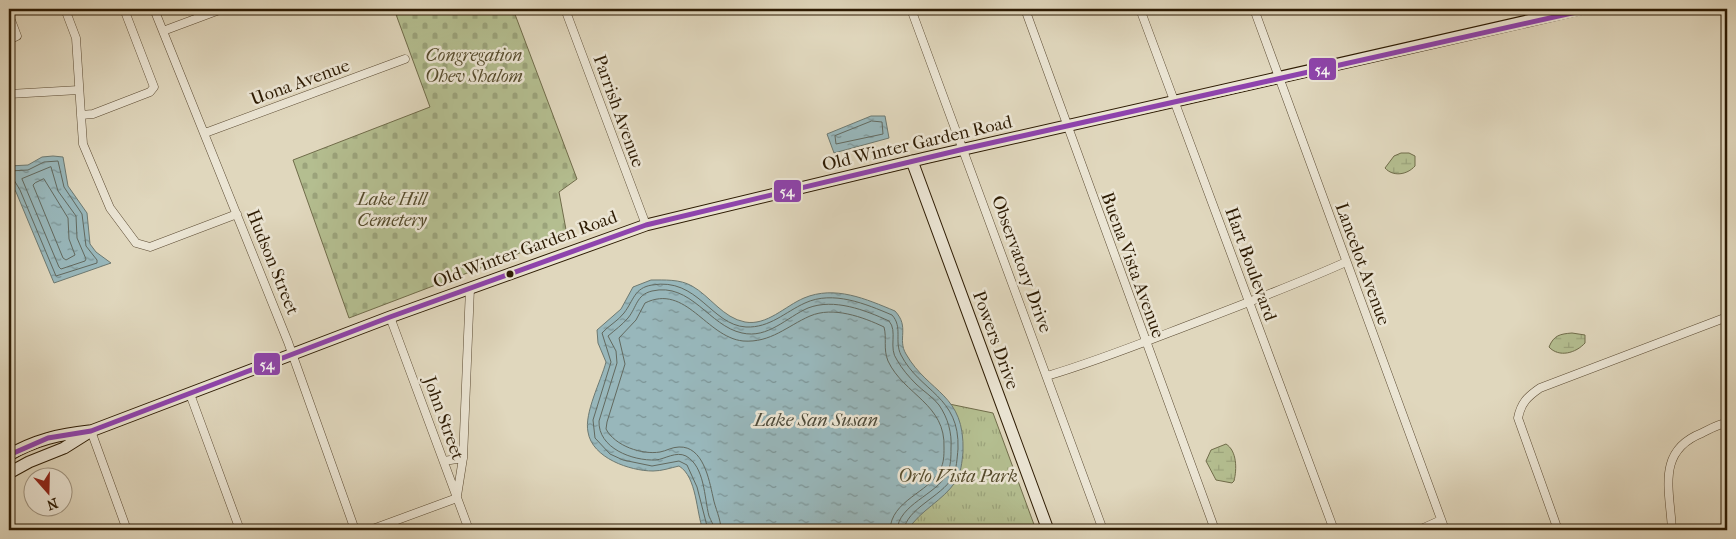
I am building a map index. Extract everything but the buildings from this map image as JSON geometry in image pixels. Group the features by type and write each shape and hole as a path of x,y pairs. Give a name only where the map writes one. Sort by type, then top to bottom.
{"main road":[{"name":"Old Winter Garden Road","path":"9,473 29,462 64,448 91,431 390,317 646,224 964,149 1575,10 1590,9"},
{"name":"Powers Drive","path":"912,161 1048,530"},
{"name":"Old Winter Garden Road","path":"9,455 27,445 61,434 91,431"},
{"path":"9,446 27,445"}],"street":[{"path":"65,9 76,38 83,144 110,208 136,243 150,247 237,214"},
{"path":"81,115 93,114 150,92 154,87 124,9"},
{"name":"Hudson Street","path":"154,9 292,354 355,530"},
{"path":"163,31 222,9"},
{"name":"Parrish Avenue","path":"565,9 646,224"},
{"name":"Observatory Drive","path":"911,9 1103,530"},
{"name":"Buena Vista Avenue","path":"1025,9 1070,126 1089,188 1215,530"},
{"name":"Hart Boulevard","path":"1140,9 1334,530"},
{"name":"Lancelot Avenue","path":"1254,9 1445,530"},
{"path":"9,15 17,36 9,40"},
{"name":"Uona Avenue","path":"205,133 405,59"},
{"path":"9,94 79,90"},
{"path":"1046,376 1088,364 1146,342 1303,282 1346,262"},
{"path":"370,530 457,498 463,458 470,288"},
{"name":"John Street","path":"390,317 469,529"},
{"path":"1558,530 1518,418 1520,407 1526,398 1540,388 1727,317"},
{"path":"190,394 240,530"},
{"path":"1672,530 1668,468 1677,448 1687,438 1727,424"},
{"path":"91,431 127,530"},
{"path":"444,461 463,458"},
{"path":"1419,530 1441,520"}],"green space":[{"path":"394,9 513,9 577,179 559,192 567,235 349,318 293,160 430,107"},
{"path":"1401,153 1409,153 1415,156 1415,166 1400,174 1388,171 1385,168 1394,156"},
{"path":"1572,333 1585,335 1585,343 1572,352 1567,353 1558,352 1549,347 1558,336"},
{"name":"Orlo Vista Park","path":"920,398 993,413 1036,530 760,530"},
{"path":"1226,444 1232,451 1236,466 1232,483 1216,480 1206,461 1211,450"}],"water":[{"path":"871,116 885,116 889,138 834,153 827,134"},
{"path":"42,157 63,157 68,186 87,213 90,244 96,252 111,263 54,283 16,192 9,180 9,166 28,165"},
{"name":"Lake San Susan","path":"651,280 672,280 692,286 730,316 745,322 761,321 804,298 827,293 839,293 862,298 895,311 902,322 903,343 906,354 915,367 944,396 958,417 962,432 963,452 962,463 956,481 908,530 703,530 693,486 685,471 679,466 653,471 623,466 604,456 591,441 588,432 588,416 606,362 598,343 597,330 621,309 633,287"}],"transit line":[{"name":"54","path":"9,455 48,438 91,431 390,317 646,225 964,149 1590,9"}],"park label":[{"name":"Congregation Ohev Shalom","path":"474,65"},
{"name":"Lake Hill Cemetery","path":"392,209"}]}
